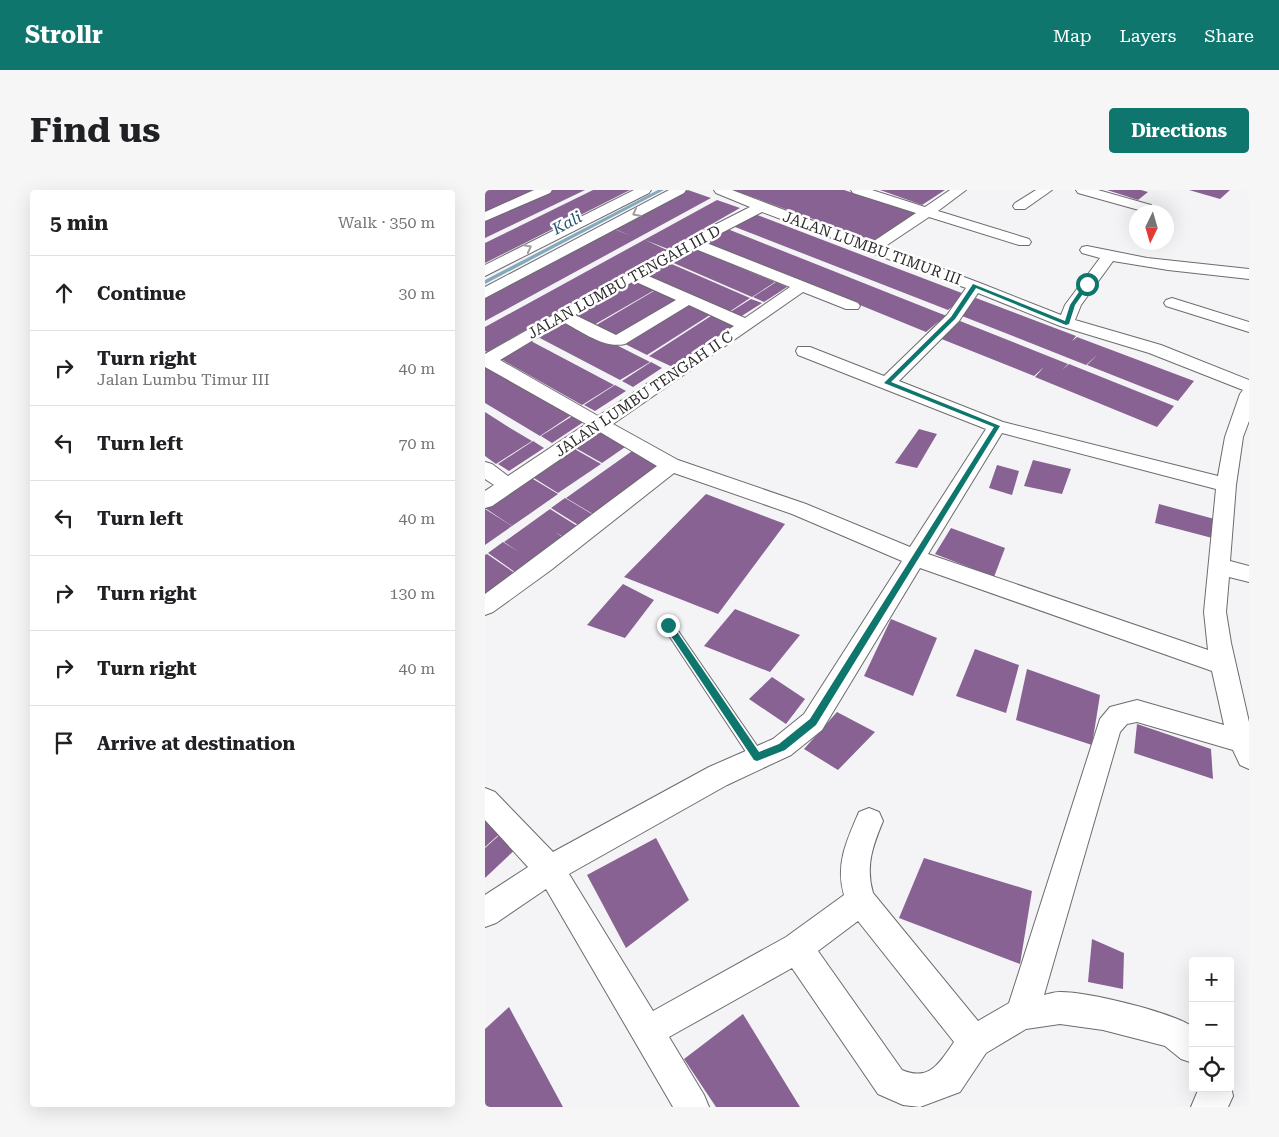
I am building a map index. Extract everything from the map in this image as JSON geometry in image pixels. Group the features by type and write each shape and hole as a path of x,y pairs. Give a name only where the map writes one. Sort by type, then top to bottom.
{"street":[{"path":"485,217 545,190"},
{"path":"485,270 644,190"},
{"path":"485,293 679,190"},
{"name":"JALAN LUMBU TIMUR III","path":"721,190 761,207 975,286 1066,324 1155,349 1249,386"},
{"path":"858,190 1024,242"},
{"path":"873,248 959,190"},
{"path":"1020,206 1045,190"},
{"path":"1083,190 1136,205"},
{"name":"JALAN LUMBU TENGAH III D","path":"486,360 692,242 761,207"},
{"path":"692,242 852,306"},
{"path":"1087,250 1109,256 1185,268 1249,274"},
{"path":"1066,324 1073,305 1109,256"},
{"path":"635,275 746,325"},
{"name":"JALAN LUMBU TENGAH II C","path":"485,501 600,425 801,285"},
{"path":"887,383 953,318 975,286"},
{"path":"563,315 608,338 619,340 688,299"},
{"path":"1172,303 1249,327"},
{"path":"805,351 997,426 1226,485"},
{"path":"486,360 671,465 799,510 915,558 1224,665"},
{"path":"1245,749 1231,704 1215,612 1226,485 1234,437 1246,415 1249,394"},
{"path":"485,912 550,870 710,780 782,747 813,722 997,426"},
{"path":"485,606 543,564 671,465"},
{"path":"485,469 508,486"},
{"path":"1220,567 1249,574"},
{"path":"1023,1014 1109,726 1119,715 1137,711 1245,749"},
{"path":"485,801 550,870 692,1107"},
{"path":"869,821 853,864 855,884 861,901 974,1041"},
{"path":"646,1032 797,948 861,901"},
{"path":"797,948 890,1082 903,1088 918,1091 948,1080 974,1041 1023,1014 1060,1008 1103,1014 1173,1032 1189,1044"},
{"path":"1209,1107 1216,1096 1216,1092"}],"lane":[{"path":"668,625 757,757"}],"building":[{"path":"485,190 534,190 485,212"},
{"path":"547,190 585,190 485,238 485,219"},
{"path":"593,190 630,190 485,263 485,243"},
{"path":"688,190 711,198 485,321 485,297 614,229 631,236 615,229"},
{"path":"733,190 844,190 916,213 876,242"},
{"path":"880,190 945,190 922,205"},
{"path":"1107,190 1141,190 1148,192 1138,200"},
{"path":"1189,190 1230,190 1220,199"},
{"path":"717,200 740,208 668,249 645,240 667,250 487,352 485,351 485,327"},
{"path":"752,213 967,295 948,310 730,225"},
{"path":"725,228 947,316 933,335 927,333 939,321 926,332 703,241"},
{"path":"693,248 775,282 752,297 669,261"},
{"path":"667,262 750,298 726,314 642,276"},
{"path":"633,277 658,288 592,326 567,314"},
{"path":"776,282 787,287 764,302 753,297"},
{"path":"659,288 685,299 619,340 593,327"},
{"path":"976,298 1076,336 1072,341 1077,337 1194,381 1178,401 1087,365 1097,355 1086,365 957,314"},
{"path":"751,299 762,303 737,319 727,314"},
{"path":"686,301 713,313 647,355 621,342"},
{"path":"714,314 742,326 677,369 649,356"},
{"path":"565,319 650,362 620,380 536,336"},
{"path":"960,321 1068,364 1062,370 1069,364 1174,406 1157,427 1035,377 1044,367 1034,376 939,338"},
{"path":"529,340 614,385 582,405 497,357"},
{"path":"651,362 662,368 633,387 622,381"},
{"path":"488,366 573,414 540,436 485,403 485,367"},
{"path":"615,385 626,391 595,411 584,405"},
{"path":"485,412 532,441 496,464 485,456"},
{"path":"574,415 585,421 552,443 541,436"},
{"path":"598,428 628,445 602,463 572,446"},
{"path":"919,429 937,434 917,468 895,463"},
{"path":"533,441 544,448 509,471 498,464"},
{"path":"571,447 601,464 558,493 529,475"},
{"path":"635,449 666,465 598,517 566,498"},
{"path":"1033,460 1071,469 1062,494 1024,486"},
{"path":"997,465 1019,471 1012,495 989,488"},
{"path":"528,476 558,494 512,526 485,508 485,505"},
{"path":"706,494 785,524 718,614 624,577"},
{"path":"565,498 597,517 583,528 551,508"},
{"path":"1159,504 1218,520 1216,539 1155,523"},
{"path":"485,509 512,526 485,545"},
{"path":"550,509 582,529 567,539 555,532 567,540 519,575 488,553 503,542 519,552 504,542"},
{"path":"951,528 1005,548 994,577 935,554"},
{"path":"487,554 519,576 485,601 485,555"},
{"path":"623,584 654,600 625,638 587,625"},
{"path":"735,609 800,635 770,672 704,646"},
{"path":"891,619 937,638 913,696 864,676"},
{"path":"975,649 1019,665 1006,713 956,696"},
{"path":"1027,669 1100,695 1092,745 1016,720"},
{"path":"772,677 805,699 786,724 749,699"},
{"path":"837,712 875,732 838,770 804,749"},
{"path":"1137,724 1211,749 1213,779 1134,753"},
{"path":"485,819 505,829 485,847"},
{"path":"505,830 521,844 485,878 485,848"},
{"path":"656,838 689,900 626,948 587,875"},
{"path":"924,858 1032,891 1020,964 899,918"},
{"path":"1092,939 1124,953 1123,989 1088,982"},
{"path":"509,1007 563,1107 485,1107 485,1029"},
{"path":"743,1014 800,1107 716,1107 684,1059"}],"waterway":[{"name":"Kali","path":"485,282 662,190"}],"route":[{"path":"668,625 757,757 782,747 813,722 997,426 887,383 953,318 975,286 1066,324 1073,305 1087,284"}]}
